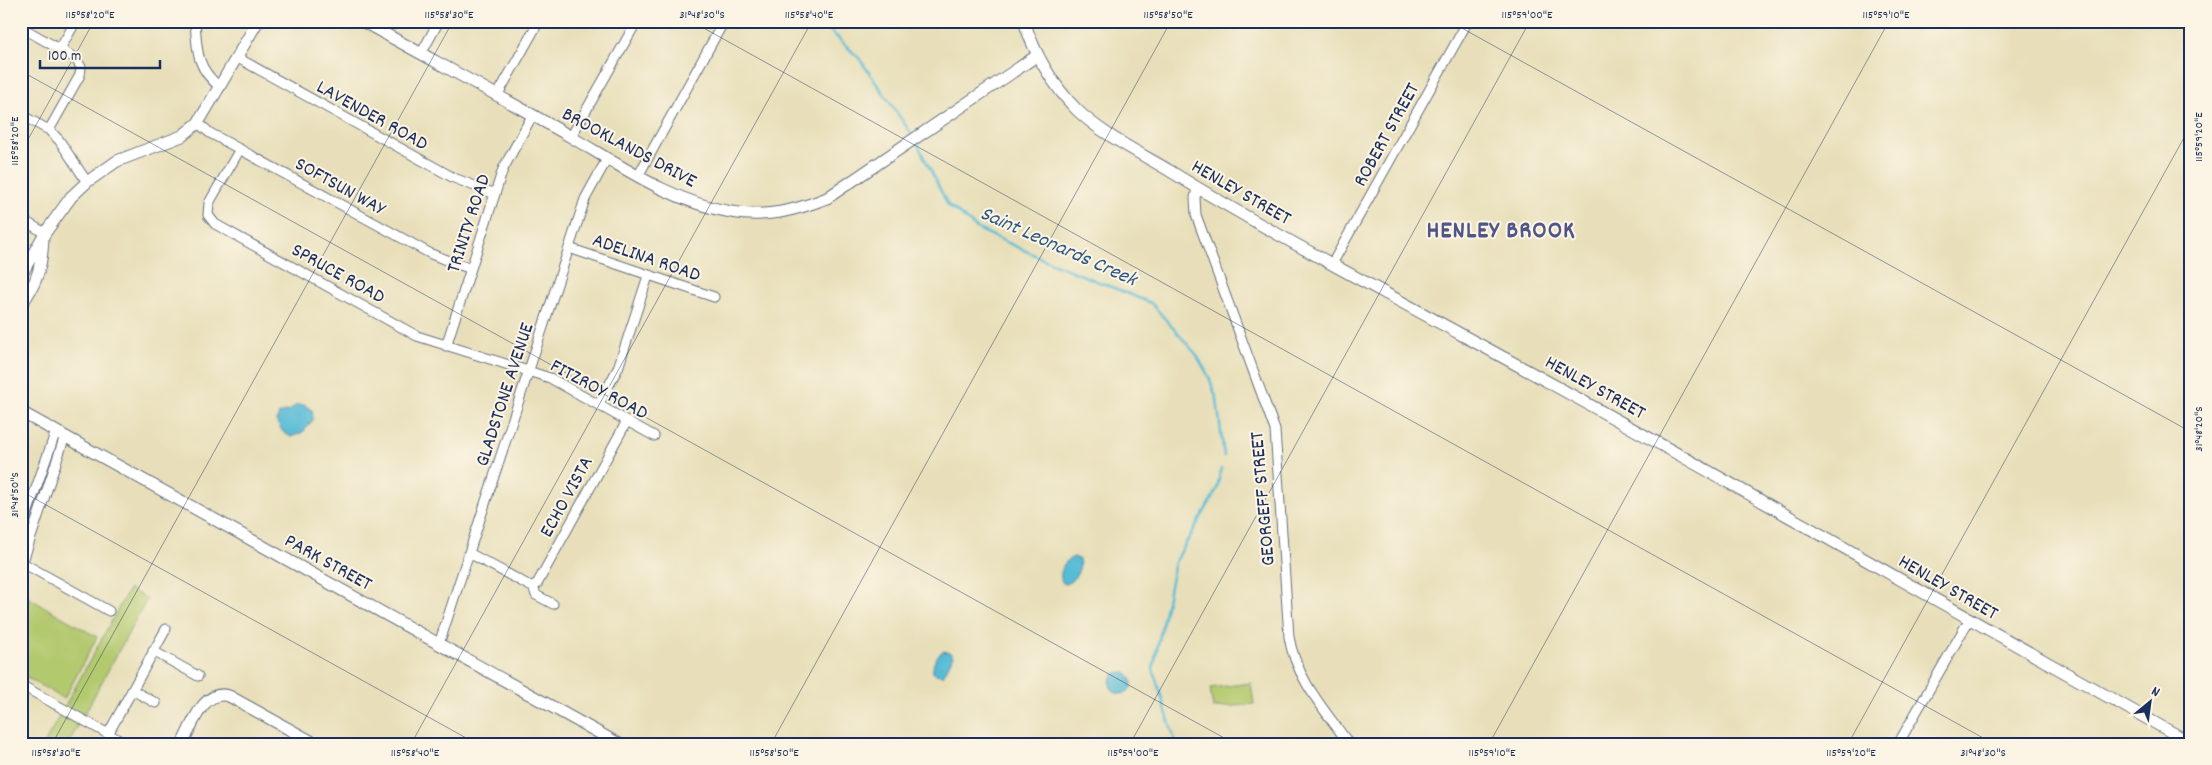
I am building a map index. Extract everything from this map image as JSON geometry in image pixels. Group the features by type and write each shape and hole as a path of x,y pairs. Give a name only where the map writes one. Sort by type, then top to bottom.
{"street":[{"path":"60,49 76,21"},
{"path":"195,21 198,56 203,69 220,87"},
{"path":"21,275 44,235 71,197 88,182 117,161 182,136 198,123 238,58 258,21"},
{"name":"BROOKLANDS DRIVE","path":"362,21 571,137 607,159 680,197 731,212 763,214 793,211 827,198 1038,55"},
{"path":"421,54 439,21"},
{"path":"497,96 539,21"},
{"path":"571,137 637,21"},
{"path":"638,176 724,21"},
{"name":"HENLEY STREET","path":"1024,21 1038,55 1050,76 1078,110 1110,134 1197,188 1332,264 1655,439 1969,620 2191,743"},
{"name":"ROBERT STREET","path":"1332,264 1468,21"},
{"path":"21,27 75,58 81,67 80,75 49,130"},
{"name":"LAVENDER ROAD","path":"238,58 454,178 495,194"},
{"path":"21,115 49,130 59,140 88,182"},
{"name":"TRINITY ROAD","path":"446,346 508,157 532,116"},
{"name":"SOFTSUN WAY","path":"198,123 240,150 431,254 471,269"},
{"name":"SPRUCE ROAD","path":"240,150 209,203 208,214 215,224 417,336 528,372"},
{"name":"GLADSTONE AVENUE","path":"439,644 585,199 607,159"},
{"name":"GEORGEFF STREET","path":"1197,188 1195,198 1196,215 1275,430 1289,636 1293,657 1308,686 1349,744"},
{"path":"21,219 44,235"},
{"path":"21,304 37,281 44,235"},
{"name":"ADELINA ROAD","path":"569,248 714,297"},
{"path":"599,404 618,368 648,276"},
{"name":"FITZROY ROAD","path":"528,372 550,378 654,436"},
{"name":"PARK STREET","path":"21,412 619,744"},
{"name":"ECHO VISTA","path":"533,586 537,584 627,421"},
{"path":"21,531 60,433"},
{"path":"60,433 22,564 109,611"},
{"path":"469,553 533,586 536,595 553,604"},
{"path":"1898,744 1969,620"},
{"path":"108,734 166,629"},
{"path":"153,651 198,676"},
{"path":"21,685 126,744"},
{"path":"132,690 156,703"},
{"path":"182,744 206,700 220,694 229,696 316,744"}],"green space":[{"path":"129,589 147,599 68,744 44,744"},
{"path":"22,594 97,637 64,699 21,674"},
{"path":"1251,683 1254,704 1213,708 1210,688"}],"water":[{"path":"296,405 304,405 312,410 313,420 303,432 291,437 283,432 276,421 279,414 290,410"},
{"path":"1070,558 1079,559 1079,571 1072,580 1065,584 1062,582 1061,570"},
{"path":"943,651 951,653 953,657 943,676 933,673 933,670 936,658"},
{"path":"1121,672 1129,675 1132,683 1129,691 1121,694 1113,691 1110,683 1113,675"}],"waterway":[{"name":"Saint Leonards Creek","path":"820,21 859,58 913,136"},
{"name":"Saint Leonards Creek","path":"916,141 948,205 978,229 1052,263 1151,303 1196,354 1209,377 1217,400 1224,456"},
{"name":"Saint Leonards Creek","path":"1176,744 1153,669 1175,562 1217,489 1221,469"}],"district":[{"name":"HENLEY BROOK","path":"1501,228"}]}
